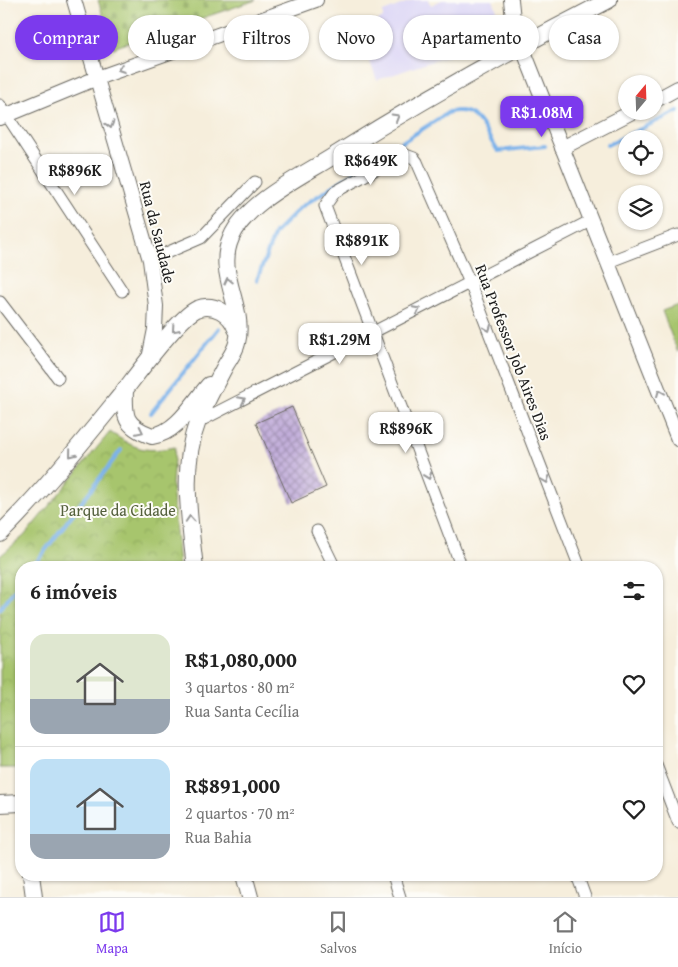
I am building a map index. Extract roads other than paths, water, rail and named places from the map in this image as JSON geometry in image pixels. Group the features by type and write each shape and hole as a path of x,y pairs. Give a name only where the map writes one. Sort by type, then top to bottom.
{"main road":[{"path":"539,35 609,0"},
{"path":"195,561 189,483 190,460 198,422 237,344 237,314 226,272 230,238 245,218 274,193 386,123 494,60"},
{"path":"0,534 38,496 148,359 182,321 196,310 215,309 226,313 234,322 238,333"},
{"path":"125,389 126,418 131,426 152,436 160,435 174,426 224,368"},
{"path":"0,804 15,803"},
{"path":"32,881 34,897"},
{"path":"246,881 250,897"}],"street":[{"name":"Rua da Saudade","path":"74,0 150,260 156,306 155,329 148,359"},
{"path":"122,291 2,113 316,0"},
{"path":"510,0 512,15"},
{"path":"528,60 590,221 678,439"},
{"path":"663,96 678,88"},
{"path":"562,148 618,119"},
{"name":"Rua Professor Job Aires Dias","path":"374,332 326,211 327,200 335,192 403,154 408,155 417,162 470,283 577,561"},
{"path":"150,260 200,238 255,182"},
{"path":"198,422 590,221"},
{"path":"608,262 678,236"},
{"path":"0,302 58,378"},
{"path":"374,332 459,561"},
{"path":"317,531 332,561"},
{"path":"663,783 678,822"},
{"path":"395,881 400,897"},
{"path":"579,881 585,897"}],"waterway":[{"path":"607,145 678,111"},
{"path":"257,280 275,233 301,207 449,112 467,112 474,116 498,151 545,146"},
{"path":"151,413 219,328"},
{"path":"37,561 121,450"},
{"path":"0,609 15,589"}],"park label":[{"name":"Parque da Cidade","path":"118,510"}]}
